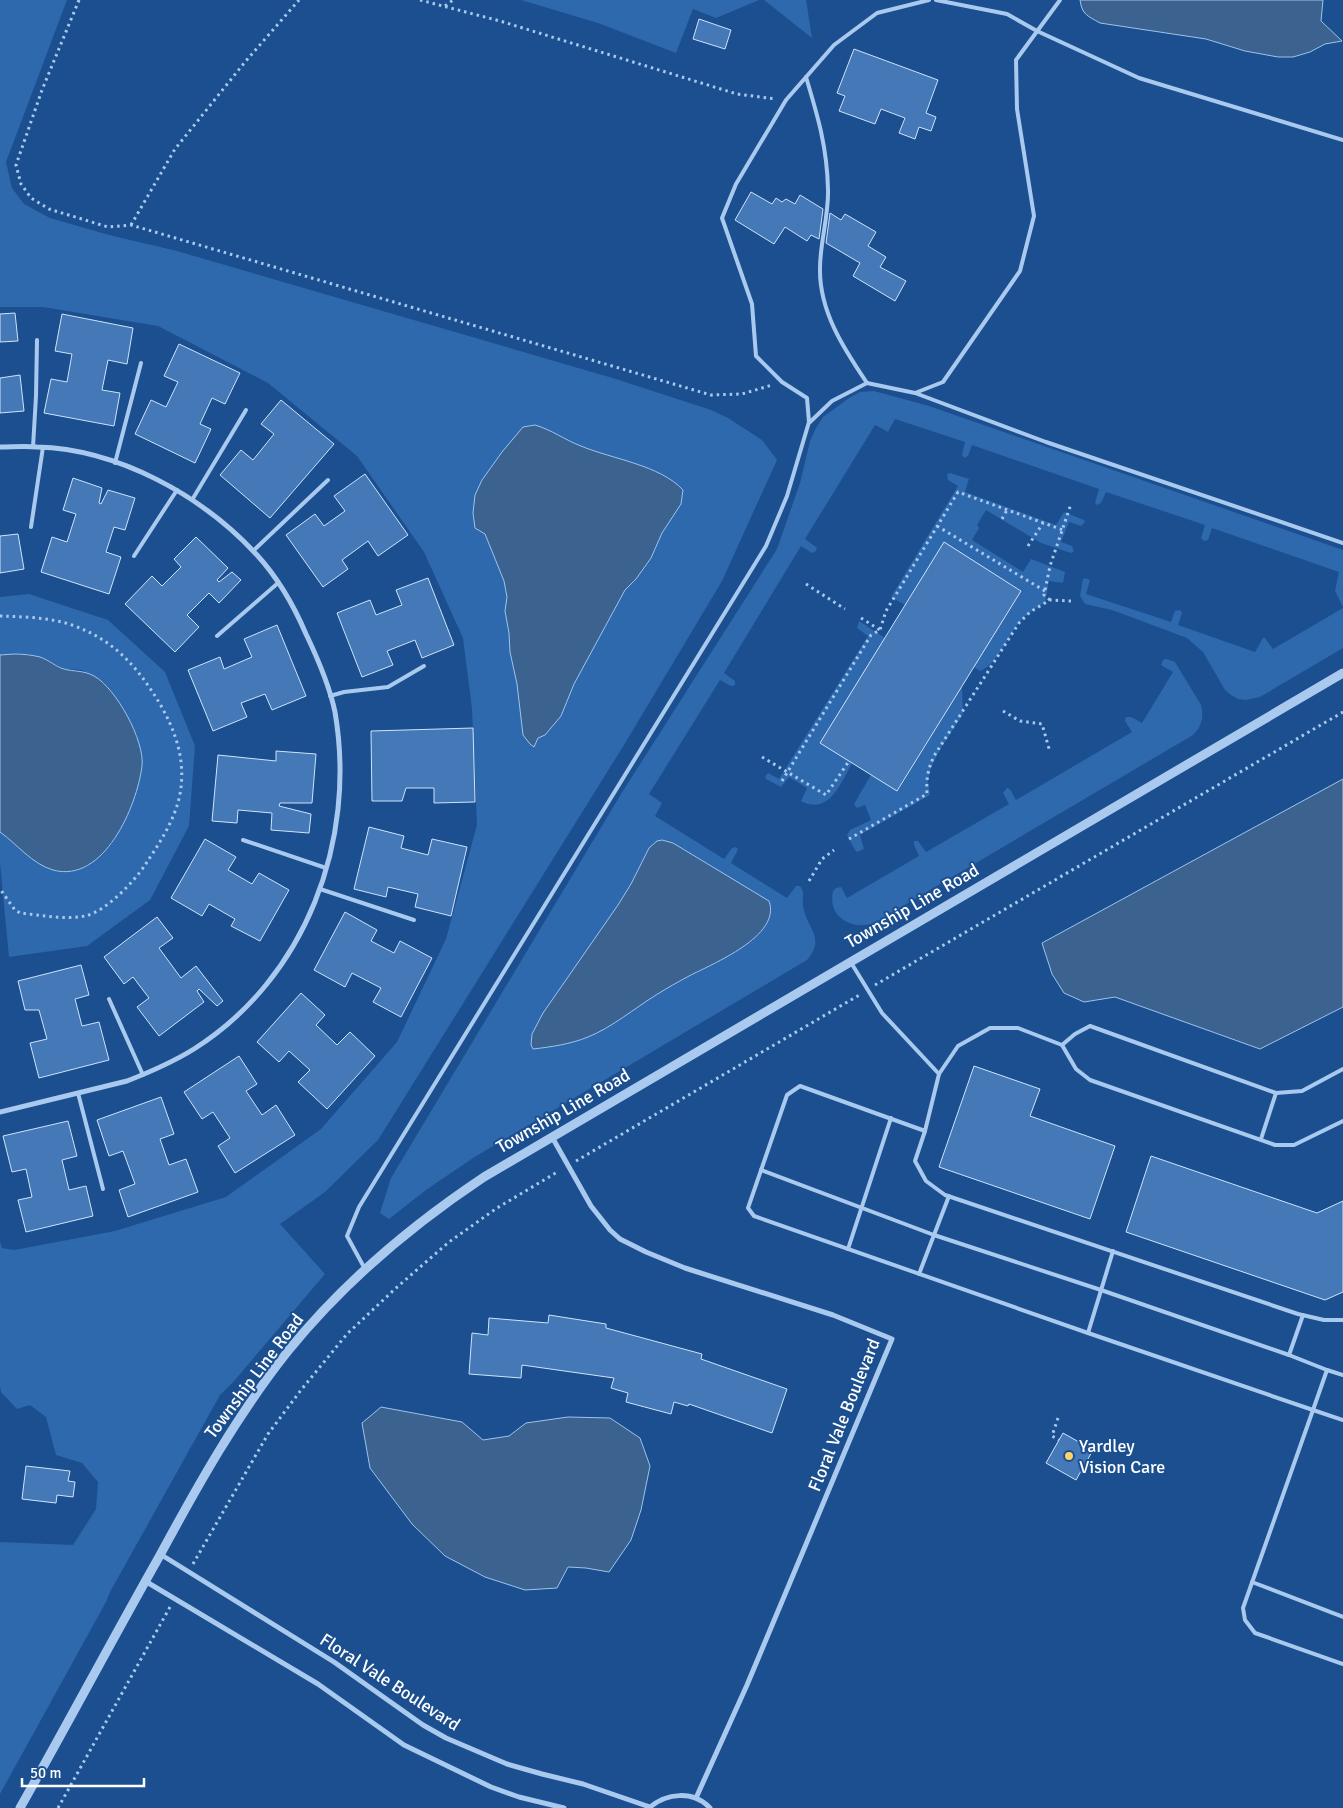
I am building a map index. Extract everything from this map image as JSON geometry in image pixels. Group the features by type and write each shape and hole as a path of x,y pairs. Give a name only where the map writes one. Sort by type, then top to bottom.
{"street":[{"path":"0,447 44,447 82,453 133,468 177,490 224,524 253,551 292,604 313,648 330,696 334,711 339,758 338,804 332,851 320,889 302,930 286,958 239,1012 196,1048 143,1075 127,1081 0,1112"},
{"name":"Township Line Road","path":"20,1808 196,1488 234,1426 288,1351 320,1315 405,1235 460,1193 552,1137 1343,673"},
{"name":"Floral Vale Boulevard","path":"160,1554 334,1662 423,1725 446,1738 507,1764 583,1784 649,1808 670,1796 682,1795 696,1798 751,1676 892,1339 832,1315 685,1268 620,1239 610,1230 591,1206 552,1137"},
{"path":"145,1581 318,1684 404,1745 491,1787 519,1797 564,1808"},
{"path":"696,1798 710,1808"}],"lane":[{"path":"366,1270 347,1236 360,1207 766,546 787,496 809,422 807,398 782,382 756,356 752,304 722,218 736,184 786,100 834,45 877,13 929,0"},
{"path":"936,0 1007,14 1037,31 1139,78 1343,140"},
{"path":"915,393 943,382 1020,270 1034,216 1017,109 1016,60 1060,0"},
{"path":"806,77 822,130 826,152 828,192 820,270 822,289 828,316 847,353 867,383"},
{"path":"33,447 37,340"},
{"path":"115,463 141,363"},
{"path":"809,422 832,401 867,383 915,393 1046,442 1343,543"},
{"path":"192,500 246,410"},
{"path":"31,528 44,447"},
{"path":"253,551 328,480"},
{"path":"134,556 177,490"},
{"path":"217,636 278,584"},
{"path":"330,696 344,692 388,687 424,666"},
{"path":"243,840 326,868"},
{"path":"320,889 414,920"},
{"path":"850,961 882,1014 939,1074"},
{"path":"109,999 143,1075"},
{"path":"1062,1045 1075,1034 1090,1026 1276,1093 1302,1091 1343,1069"},
{"path":"1343,1121 1294,1145 1275,1145 1090,1080 1076,1070 1062,1045 1018,1028 990,1028 958,1046 939,1074 925,1131 915,1161 926,1180 949,1196 1303,1315 1324,1320 1343,1320"},
{"path":"925,1131 800,1086 787,1095 748,1208 754,1216 1343,1420"},
{"path":"78,1093 103,1189"},
{"path":"1261,1140 1276,1093"},
{"path":"848,1249 891,1118"},
{"path":"760,1170 934,1235 1101,1290 1343,1375"},
{"path":"918,1274 949,1196"},
{"path":"1088,1333 1113,1251"},
{"path":"1289,1355 1303,1315"},
{"path":"1327,1370 1243,1608 1245,1620 1255,1633 1343,1664"},
{"path":"1252,1582 1343,1617"}],"path":[{"path":"79,0 42,90 16,165 22,184 31,198 49,209 108,227 131,225 711,395 742,394 782,382"},
{"path":"131,225 175,149 245,62 299,0"},
{"path":"420,0 500,21 736,94 786,100"},
{"path":"445,7 453,0"},
{"path":"782,781 871,636 880,630 886,611 958,492 1063,530"},
{"path":"1050,600 1044,595 1050,566 1071,504"},
{"path":"1002,519 1007,510"},
{"path":"1028,546 1043,523"},
{"path":"937,526 1045,592"},
{"path":"806,584 845,609"},
{"path":"849,838 927,794 926,780 928,768 934,756 993,666 1009,636 1030,612 1050,600 1071,601"},
{"path":"0,616 65,622 111,644 134,665 151,688 172,726 181,763 180,794 177,806 162,838 139,874 110,902 86,916 68,917 20,913 15,910 0,889"},
{"path":"861,618 880,630"},
{"path":"1003,711 1020,721 1042,724 1050,752"},
{"path":"189,1572 268,1434 301,1390 347,1334 449,1242 497,1208 1343,712"},
{"path":"762,757 826,794 849,761"},
{"path":"808,881 822,859 834,850"},
{"path":"1058,1418 1052,1436 1059,1440"},
{"path":"58,1808 175,1598"}],"shaded area":[{"path":"0,0 67,0 6,162 12,188 24,204 50,218 109,235 177,251 616,379 711,410 728,418 762,440 777,460 722,581 624,745 378,1140 325,1192 280,1224 325,1274 220,1395 0,1794 0,1542 73,1545 96,1509 98,1482 82,1463 56,1455 46,1417 30,1405 17,1409 1,1392 0,1242 2,1248 14,1250 115,1231 226,1197 321,1129 397,1042 446,939 477,825 472,709 463,638 424,552 357,456 268,383 158,326 43,307 0,307"},
{"path":"521,0 759,0 716,18 693,9 676,53 598,23"},
{"path":"764,0 806,0 812,38"},
{"path":"1080,0 1323,0 1321,21 1342,41 1325,44 1310,52 1293,57 1278,57 1245,51 1206,39 1100,23 1084,12"},
{"path":"874,391 929,406 1343,550 1343,607 1335,591 1339,572 1212,528 1208,540 1204,541 1201,538 1205,525 1106,492 1101,503 1097,505 1095,503 1099,489 972,445 968,456 964,458 962,455 965,442 895,419 888,432 875,425 805,539 817,548 816,551 812,553 801,546 724,673 735,681 735,685 731,686 720,680 649,794 662,803 655,816 724,859 732,848 736,847 738,849 731,863 787,898 796,886 800,886 803,893 805,913 815,938 813,952 807,960 473,1158 426,1190 389,1219 380,1213 391,1178 621,794 777,549 800,483 810,441 816,428 823,417 849,398 860,392"},
{"path":"535,425 593,451 635,463 662,474 683,490 681,504 662,533 651,558 636,579 625,590 574,684 561,716 545,735 538,738 534,747 523,735 517,684 510,652 505,611 507,597 504,581 485,534 475,528 473,513 475,495 482,480 523,427"},
{"path":"950,473 969,479 965,492 1056,525 1064,512 1085,522 1081,526 1069,522 1061,542 1072,546 1074,551 1071,553 1041,543 986,510 977,525 979,528 972,540 1023,572 1031,559 1065,572 1063,583 1049,581 1045,603 1020,621 996,658 991,664 980,671 974,667 1021,590 944,543 905,605 891,597 958,486 948,480 947,474"},
{"path":"1083,579 1090,580 1086,594 1171,622 1175,611 1180,610 1182,613 1178,625 1255,652 1263,638 1273,649 1343,608 1343,648 1260,697 1246,700 1238,699 1225,690 1203,652 1187,638 1112,610 1085,604 1080,596"},
{"path":"29,594 108,620 165,672 195,746 189,826 150,900 87,946 9,957 0,863 0,832 39,863 53,870 86,867 111,845 129,811 137,735 104,683 82,670 64,669 41,658 27,654 0,655 0,597"},
{"path":"859,621 885,638 820,743 852,763 838,788 827,801 811,804 801,801 807,788 789,777 781,787 765,777 768,773 779,779 868,636 857,628"},
{"path":"14,654 40,657 61,668 86,673 103,682 120,703 139,743 142,766 139,783 125,820 115,838 102,854 88,865 71,871 53,870 45,867 0,832 0,655"},
{"path":"1163,660 1175,662 1201,705 1202,721 1193,735 874,923 857,925 843,920 838,915 832,900 833,891 836,888 841,887 847,898 919,856 914,841 918,841 926,852 1009,804 1003,793 1007,788 1010,789 1016,800 1132,732 1125,721 1126,717 1131,717 1142,723 1173,672 1161,665"},
{"path":"962,687 963,714 931,767 928,781 930,795 860,835 864,849 857,852 847,835 850,830 871,820 865,805 857,808 854,804 871,775 898,791"},
{"path":"1343,779 1343,1007 1260,1049 1115,997 1084,1002 1064,993 1052,974 1042,943"},
{"path":"662,840 673,843 769,901 770,914 765,926 755,937 728,956 664,990 597,1033 568,1043 533,1049 531,1045 532,1034 543,1013 618,905 649,848 657,841"},
{"path":"381,1407 462,1422 483,1440 509,1436 526,1423 568,1417 610,1418 640,1438 650,1466 641,1510 631,1540 609,1572 568,1567 557,1588 525,1590 485,1577 445,1556 412,1524 370,1468 362,1423"}],"building":[{"path":"699,19 731,30 725,49 693,39"},
{"path":"854,49 938,80 926,113 936,117 931,131 919,127 915,139 899,133 905,118 881,109 875,124 839,111 845,96 837,93"},
{"path":"751,192 772,204 776,198 782,202 786,199 795,204 800,195 823,209 819,239 811,235 807,241 785,227 774,244 735,220"},
{"path":"830,213 841,220 845,214 876,232 868,246 886,257 880,267 906,281 895,301 853,276 860,263 826,243"},
{"path":"15,313 18,341 0,342 0,314"},
{"path":"62,314 133,328 127,364 108,360 102,390 120,393 114,426 44,413 51,379 67,382 72,354 55,351"},
{"path":"179,344 240,373 225,404 212,398 200,424 211,429 195,463 135,434 151,400 166,407 178,382 164,376"},
{"path":"20,375 24,411 0,413 0,378"},
{"path":"281,400 334,444 270,518 220,475 241,450 253,460 274,434 261,424"},
{"path":"365,474 408,535 378,556 368,541 342,560 348,569 323,587 286,535 315,514 324,526 345,511 334,496"},
{"path":"73,478 102,488 99,503 101,504 108,490 135,498 125,530 114,527 106,552 121,557 109,594 41,572 52,537 67,542 76,514 63,510"},
{"path":"18,534 24,569 0,573 0,536"},
{"path":"196,537 228,568 217,580 219,582 232,572 241,580 219,603 209,593 187,615 199,627 175,652 125,604 152,576 162,586 181,567 174,559"},
{"path":"944,542 1021,591 897,791 820,743"},
{"path":"428,578 454,645 422,658 415,640 387,651 393,665 362,677 337,613 370,600 376,615 402,605 396,590"},
{"path":"277,625 306,696 272,710 265,694 241,703 247,717 213,731 188,670 220,657 224,669 252,657 244,639"},
{"path":"473,728 475,802 434,803 434,788 406,788 402,801 372,801 371,731"},
{"path":"276,751 316,754 312,803 280,803 279,806 311,814 309,833 271,830 272,813 238,810 237,823 212,821 218,755 276,761"},
{"path":"369,827 404,836 401,848 428,855 432,839 467,847 451,916 415,907 418,894 388,887 386,897 354,889"},
{"path":"205,839 236,857 228,870 252,884 259,873 289,890 260,941 231,926 235,919 209,904 202,916 171,898"},
{"path":"345,912 377,930 371,941 394,953 400,941 432,958 401,1017 373,1002 381,988 352,973 345,987 314,970"},
{"path":"157,917 173,938 159,948 181,978 196,966 223,1001 217,1006 199,989 197,991 204,1002 159,1036 137,1007 149,998 133,977 124,984 104,957"},
{"path":"81,965 89,995 75,999 82,1026 99,1022 109,1060 39,1078 30,1043 47,1039 39,1010 25,1010 18,981"},
{"path":"301,993 325,1015 316,1025 337,1045 350,1032 375,1056 327,1109 298,1082 310,1070 289,1051 279,1062 257,1042"},
{"path":"239,1056 257,1084 246,1091 262,1115 276,1105 295,1135 235,1173 218,1146 230,1138 213,1112 202,1119 184,1092"},
{"path":"974,1066 1040,1089 1030,1116 1115,1146 1090,1219 939,1167"},
{"path":"161,1097 174,1134 160,1139 169,1165 186,1159 198,1192 128,1217 119,1190 135,1184 123,1151 109,1156 97,1120"},
{"path":"68,1121 77,1156 62,1160 69,1190 86,1186 93,1216 26,1232 18,1200 32,1197 26,1169 12,1172 3,1136"},
{"path":"1151,1156 1317,1213 1343,1201 1343,1292 1325,1300 1126,1232"},
{"path":"549,1315 606,1324 606,1328 702,1354 701,1359 787,1389 772,1433 689,1404 688,1406 674,1402 671,1414 626,1402 628,1393 611,1388 614,1378 522,1365 521,1378 469,1374 472,1333 488,1335 489,1318 548,1323"},
{"name":"Yardley Vision Care","path":"1063,1433 1093,1450 1076,1480 1046,1463"},
{"path":"26,1466 70,1471 68,1481 75,1482 73,1497 57,1495 56,1503 22,1499"}],"place":[{"name":"Yardley Vision Care","path":"1069,1456"}]}
